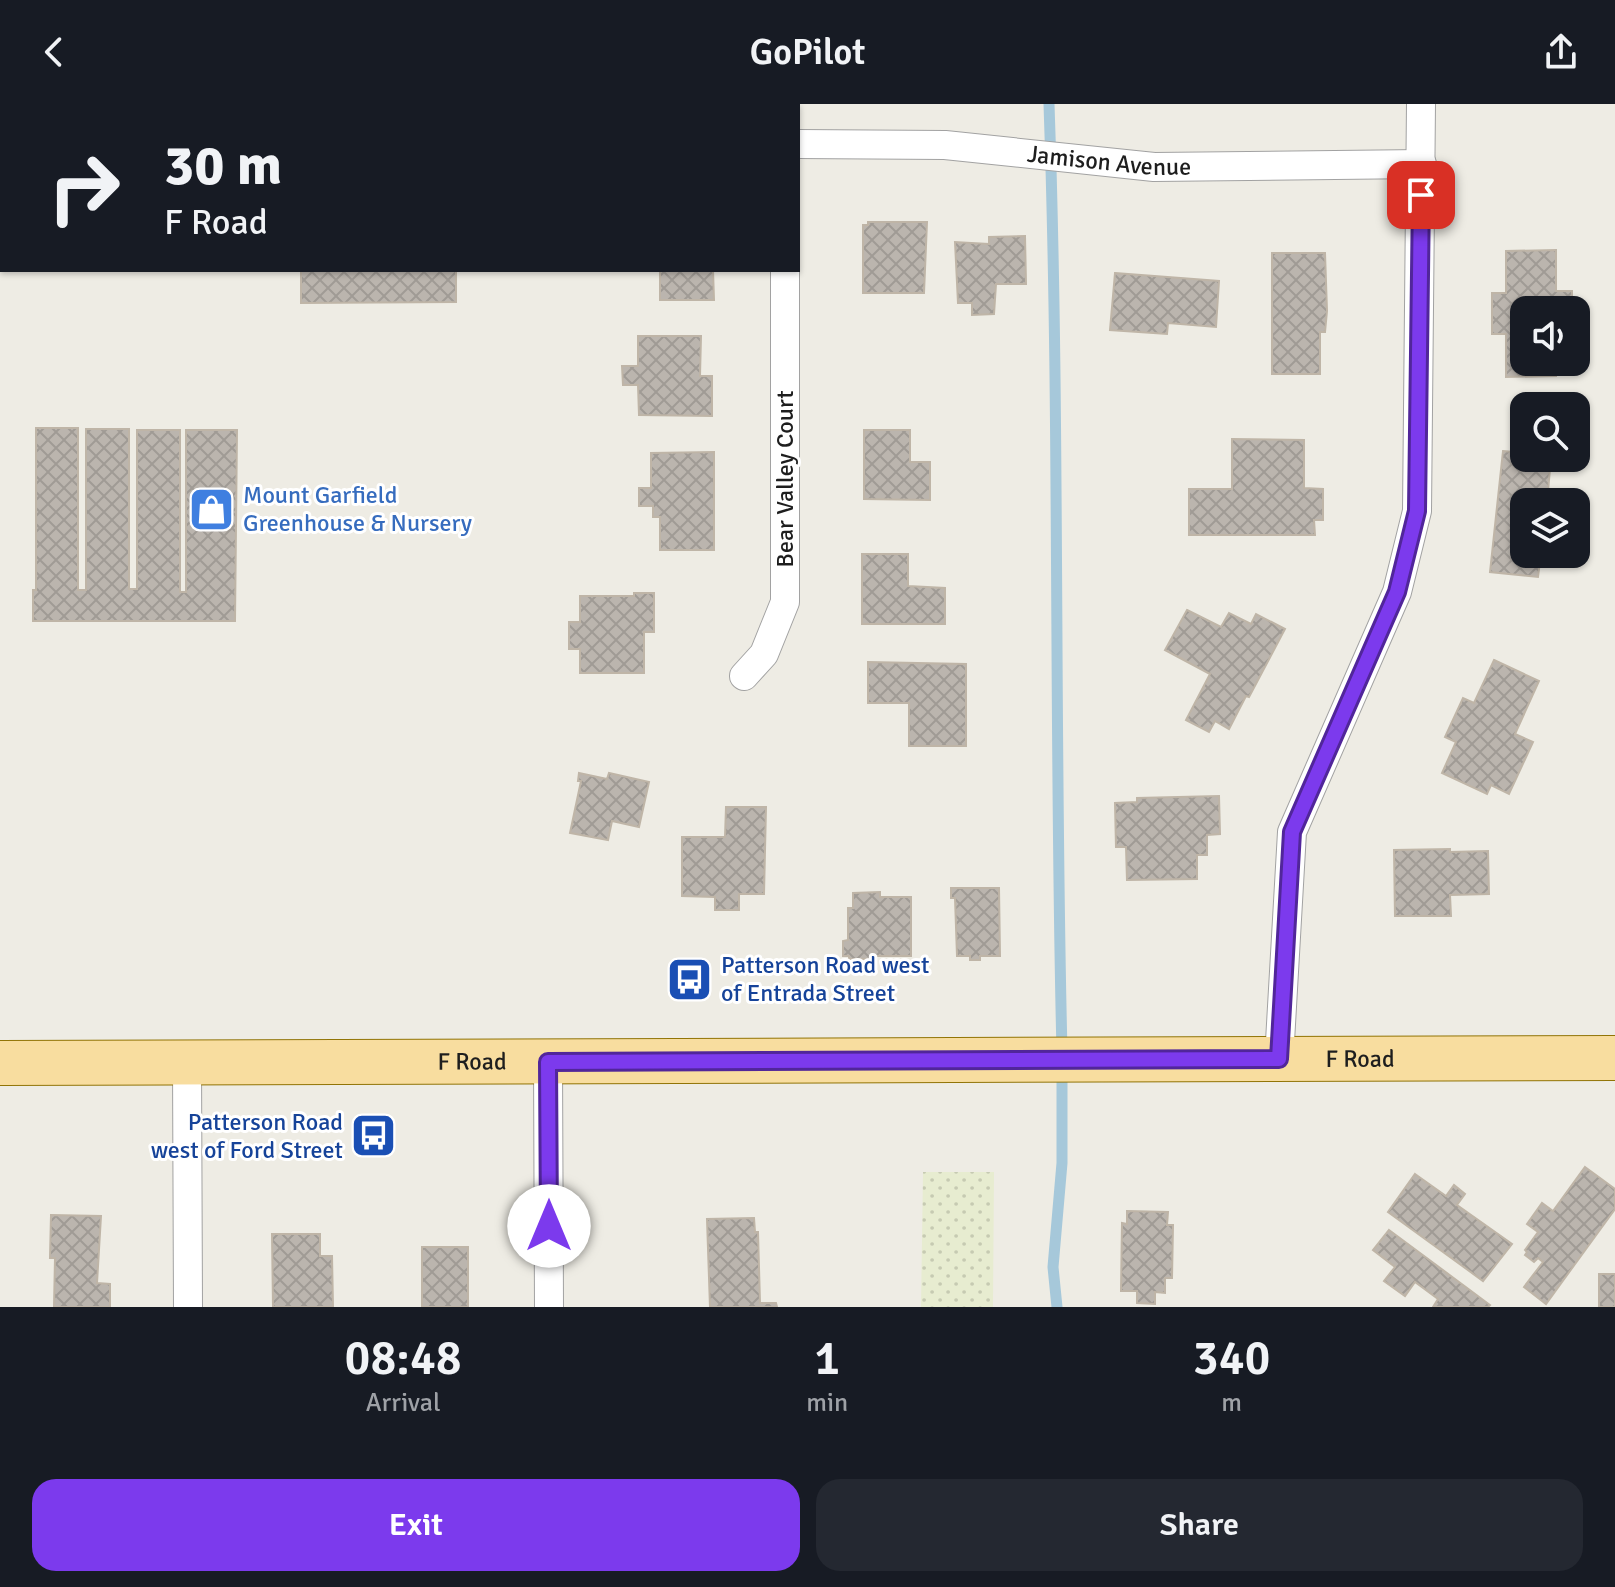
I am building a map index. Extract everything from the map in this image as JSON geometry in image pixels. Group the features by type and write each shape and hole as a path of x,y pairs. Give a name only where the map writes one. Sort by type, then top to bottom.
{"main road":[{"name":"F Road","path":"0,1063 1615,1058"}],"street":[{"path":"1279,1059 1292,832 1397,592 1417,511 1421,104"},
{"name":"Jamison Avenue","path":"800,144 945,145 1154,167 1422,164"},
{"name":"Bear Valley Court","path":"744,676 764,654 785,602 785,272"},
{"path":"548,1062 549,1307"},
{"path":"187,1063 188,1307"}],"green space":[{"path":"923,1172 994,1172 993,1307 921,1307"}],"building":[{"path":"868,222 927,222 924,293 863,293 863,225 868,225"},
{"path":"1025,236 1026,284 996,284 994,314 972,315 972,303 958,303 955,242 989,244 989,237"},
{"path":"1556,250 1556,291 1572,291 1572,296 1510,296 1510,376 1556,376 1506,377 1506,334 1492,334 1492,293 1506,293 1506,251"},
{"path":"1272,253 1325,253 1327,311 1325,332 1320,332 1320,374 1272,374"},
{"path":"301,272 456,272 456,302 301,303"},
{"path":"660,272 713,272 714,300 660,300"},
{"path":"1115,273 1219,281 1216,327 1168,323 1167,334 1110,330"},
{"path":"638,336 701,336 700,376 712,376 712,416 639,415 638,385 623,385 622,366 638,366"},
{"name":"Mount Garfield Greenhouse & Nursery","path":"36,428 78,428 78,590 86,590 86,429 129,429 129,589 137,589 137,430 180,430 180,592 186,592 186,430 237,430 235,621 33,621 33,590 36,590"},
{"path":"864,430 910,430 910,462 930,462 930,500 864,499"},
{"path":"1232,439 1304,440 1304,488 1323,489 1323,520 1314,520 1315,535 1189,535 1189,489 1232,489"},
{"path":"1503,451 1510,452 1510,472 1550,472 1548,488 1510,488 1510,568 1539,568 1538,577 1490,572"},
{"path":"714,452 714,550 660,550 660,517 653,517 653,506 639,506 639,488 651,488 651,453"},
{"path":"862,554 908,554 908,586 945,588 945,624 862,624"},
{"path":"634,593 654,593 654,632 644,632 644,673 580,673 580,649 569,649 569,622 580,622 580,596 634,596"},
{"path":"1187,610 1221,627 1229,613 1251,624 1256,614 1285,629 1229,729 1215,721 1209,732 1186,720 1210,674 1165,650"},
{"path":"1494,660 1539,681 1515,734 1533,742 1509,794 1491,785 1487,794 1442,773 1456,742 1445,737 1463,698 1474,703"},
{"path":"868,662 966,664 966,746 909,746 909,703 868,703"},
{"path":"579,773 607,779 609,773 649,782 639,827 612,821 608,840 570,833 581,781 578,781"},
{"path":"1219,796 1220,834 1207,835 1207,855 1197,855 1197,879 1127,880 1126,847 1116,847 1115,803 1137,802 1137,798"},
{"path":"726,807 766,807 764,894 739,894 739,910 715,910 715,897 682,896 682,837 725,837"},
{"path":"1450,849 1450,852 1488,851 1489,894 1450,895 1451,916 1395,916 1394,850"},
{"path":"951,888 999,888 1000,956 980,956 980,960 970,960 970,956 957,956 955,898 951,898"},
{"path":"880,892 880,897 911,897 911,956 849,959 849,956 843,956 843,941 848,940 848,908 853,908 853,893"},
{"path":"1585,1167 1615,1189 1615,1209 1546,1304 1524,1287 1543,1262 1538,1258 1534,1262 1525,1255 1525,1250 1538,1232 1527,1224 1542,1203 1553,1211"},
{"path":"1415,1174 1446,1196 1454,1185 1465,1194 1457,1205 1512,1244 1483,1281 1388,1212"},
{"path":"1127,1211 1168,1212 1167,1225 1173,1225 1172,1278 1165,1278 1165,1293 1155,1292 1155,1304 1137,1303 1137,1291 1121,1291 1122,1223 1127,1224"},
{"path":"51,1215 101,1216 97,1283 110,1284 110,1307 54,1307 55,1258 50,1258"},
{"path":"754,1218 755,1232 758,1232 760,1303 776,1303 777,1307 710,1307 707,1219"},
{"path":"1389,1230 1490,1305 1433,1307 1438,1299 1415,1282 1405,1296 1384,1281 1395,1267 1373,1250"},
{"path":"272,1234 320,1234 320,1256 332,1256 333,1307 273,1307"},
{"path":"422,1247 468,1247 468,1307 422,1307"},
{"path":"1599,1274 1615,1274 1615,1307 1599,1307"}],"waterway":[{"path":"1049,104 1055,341 1062,1051"},
{"path":"1057,1307 1053,1267 1062,1163 1062,1068"}],"place":[{"name":"Mount Garfield Greenhouse & Nursery","path":"212,509"},
{"name":"Patterson Road west of Entrada Street","path":"690,979"},
{"name":"Patterson Road west of Ford Street","path":"374,1136"}],"route":[{"path":"549,1226 548,1062 1279,1059 1292,832 1397,592 1417,511 1421,195"}]}
